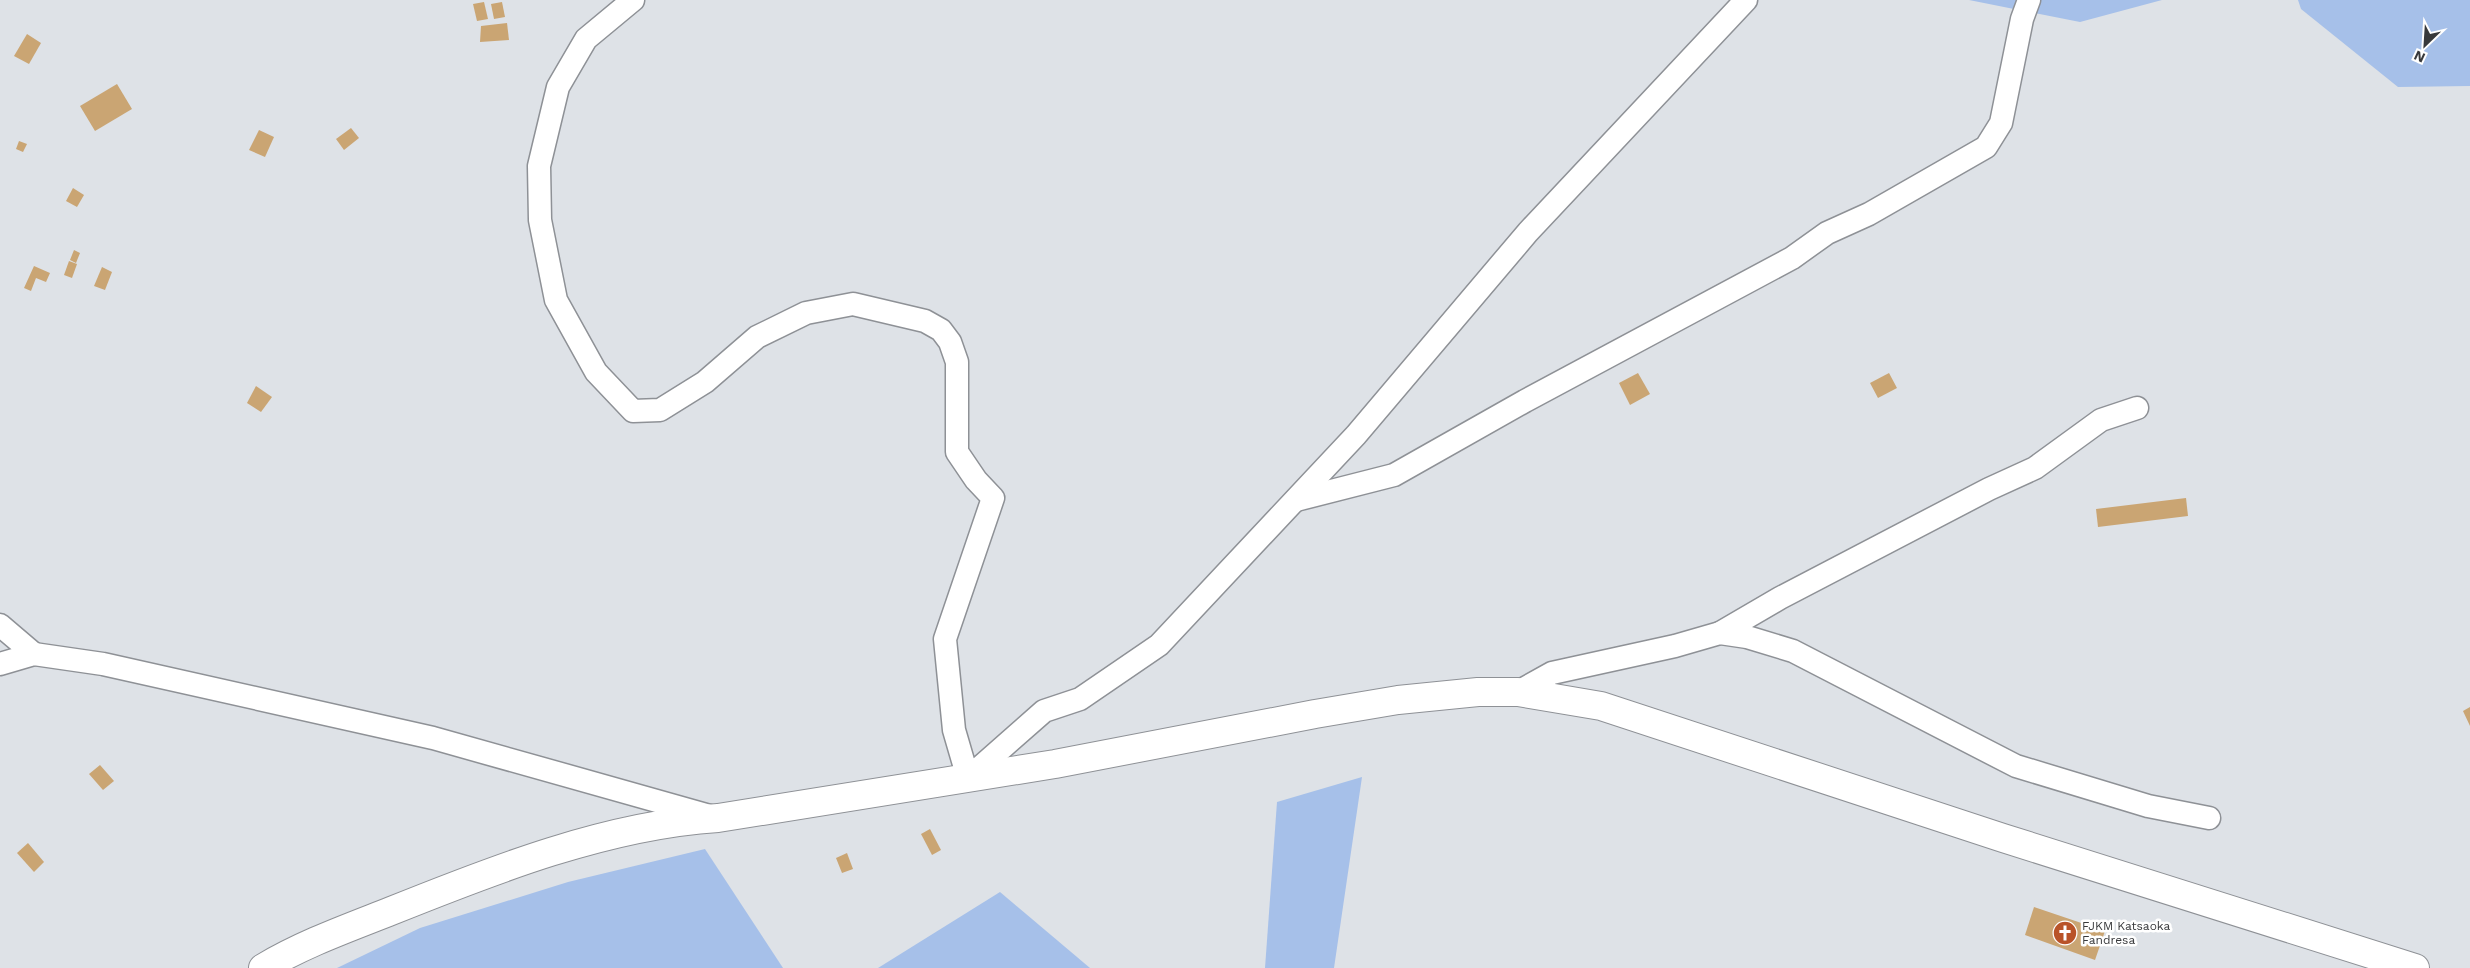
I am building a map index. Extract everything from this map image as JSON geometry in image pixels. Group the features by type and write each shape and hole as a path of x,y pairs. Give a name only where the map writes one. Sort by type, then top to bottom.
{"main road":[{"path":"263,968 300,948 516,862 576,845 682,821 718,818 1055,764 1398,700 1478,692 1518,692 1601,706 2041,850 2415,968"}],"street":[{"path":"633,0 586,39 558,86 546,131 540,166 540,220 556,300 596,372 633,410 660,410 705,382 757,337 806,313 853,304 925,320 941,330 950,342 957,362 958,452 976,480 993,498 945,639 954,730 968,778 1044,711 1080,699 1160,646 1356,435 1528,232 1746,0"},
{"path":"1296,500 1394,475 1525,401 1792,258 1827,233 1869,214 1986,147 2001,122 2022,19 2029,0"},
{"path":"1518,692 1552,672 1675,646 1720,633 1780,598 1989,489 2035,468 2101,420 2137,408"},
{"path":"0,625 34,654"},
{"path":"1720,633 1747,637 1793,651 2016,766 2148,806 2209,818"},
{"path":"0,664 34,654 103,664 433,738 718,818"}],"shaded area":[{"path":"1969,0 2162,0 2080,22"},
{"path":"2298,0 2470,0 2470,86 2398,87 2301,9"},
{"path":"1362,777 1334,968 1265,968 1277,802"},
{"path":"705,849 783,968 337,968 420,928 568,882"},
{"path":"1000,892 1090,968 878,968"}],"building":[{"path":"484,2 488,19 477,21 473,4"},
{"path":"502,2 505,17 494,19 491,4"},
{"path":"507,23 509,40 480,42 481,26"},
{"path":"27,34 41,43 29,64 14,56"},
{"path":"117,84 132,109 95,131 80,106"},
{"path":"351,128 359,138 344,150 336,139"},
{"path":"259,130 274,137 265,157 249,150"},
{"path":"19,141 27,144 23,152 16,149"},
{"path":"73,188 84,195 77,207 66,201"},
{"path":"74,250 80,253 76,263 70,260"},
{"path":"69,261 77,264 72,278 64,275"},
{"path":"34,266 50,273 46,282 36,278 31,291 24,288"},
{"path":"102,267 112,272 105,290 94,286"},
{"path":"1638,373 1650,394 1630,405 1619,383"},
{"path":"1889,373 1897,388 1878,398 1870,383"},
{"path":"256,386 272,397 261,412 247,403"},
{"path":"2186,498 2188,516 2098,527 2096,509"},
{"path":"2470,707 2470,726 2463,711"},
{"path":"100,765 114,781 103,790 89,774"},
{"path":"930,829 941,850 932,855 921,834"},
{"path":"28,843 44,862 34,872 17,853"},
{"path":"847,853 853,869 842,873 836,858"},
{"name":"FJKM Katsaoka Fandresa","path":"2034,907 2105,931 2095,960 2025,935"}],"place":[{"name":"FJKM Katsaoka Fandresa","path":"2065,933"}]}
